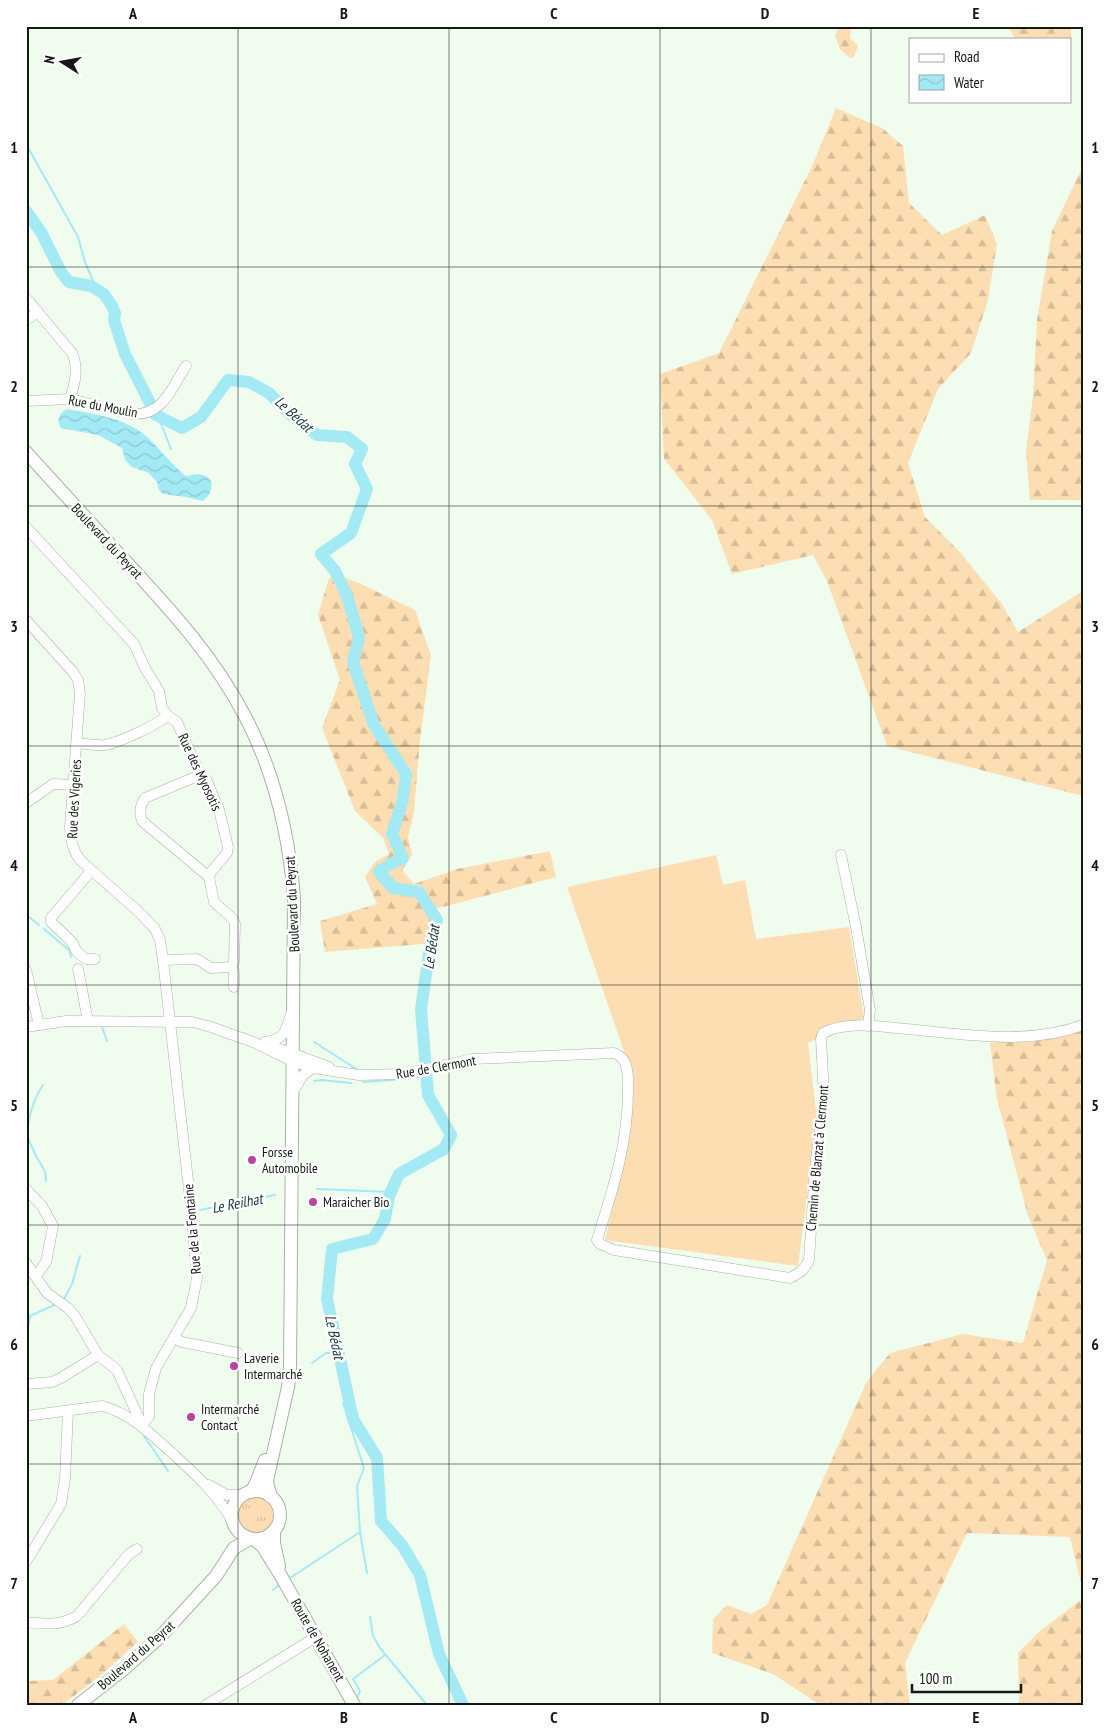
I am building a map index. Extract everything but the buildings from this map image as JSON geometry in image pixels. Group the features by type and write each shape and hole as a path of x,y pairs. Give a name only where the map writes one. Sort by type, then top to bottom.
{"main road":[{"name":"Boulevard du Peyrat","path":"26,452 178,617 204,651 247,720 274,785 285,825 291,858 294,897 290,1368 288,1387 267,1482 271,1497"},
{"name":"Boulevard du Peyrat","path":"247,1493 256,1483 267,1455 282,1385 290,1324"},
{"path":"262,1492 271,1497 279,1511 279,1522 274,1531 268,1536 252,1539 240,1534 233,1524 234,1504 247,1493 262,1492"},
{"name":"Boulevard du Peyrat","path":"192,1603 212,1573 227,1545 233,1524"},
{"name":"Route de Nohanent","path":"274,1531 274,1544 281,1576"},
{"name":"Boulevard du Peyrat","path":"78,1705 124,1669 160,1637 216,1576 234,1548 252,1539"},
{"name":"Route de Nohanent","path":"252,1539 263,1547 281,1576 354,1705"}],"street":[{"path":"26,298 76,360 74,385 70,399"},
{"path":"26,320 38,312"},
{"name":"Rue du Moulin","path":"26,401 70,399 142,415 159,407 186,366"},
{"name":"Rue des Myosotis","path":"26,527 134,644 144,668 159,692 162,708 168,716 177,722 200,775 206,780 219,810 228,847 227,852 209,877"},
{"name":"Rue des Vigeries","path":"26,620 78,680 80,693 70,840 73,850 91,871 140,912 155,929 160,940 164,960 170,1021"},
{"path":"77,743 104,745 154,725 168,716"},
{"path":"200,775 145,798 141,805 140,815 142,821 209,877 214,902 233,919 234,962 232,968 234,972 234,986"},
{"path":"26,803 53,784 74,785"},
{"path":"841,855 856,927 870,1010 868,1026"},
{"path":"91,871 51,918 50,922 72,942 77,952 86,959 95,959"},
{"path":"164,960 197,959 211,968 232,968"},
{"path":"78,968 88,1021"},
{"path":"26,970 39,1025"},
{"path":"258,1042 277,1041 283,1034 294,1006"},
{"path":"26,1027 66,1021 192,1022 258,1042 292,1057 343,1073"},
{"name":"Rue de la Fontaine","path":"142,1425 148,1417 149,1394 156,1368 191,1308 197,1278 170,1021"},
{"name":"Chemin de Blanzat à Clermont","path":"622,1057 628,1079 627,1125 614,1188 597,1240 600,1244 614,1250 790,1278 800,1273 809,1260 815,1168 824,1096 821,1039 823,1033 848,1026 868,1026 988,1036 1029,1036 1054,1033 1083,1026"},
{"name":"Rue de Clermont","path":"292,1057 313,1068 343,1073 376,1075 403,1074 472,1059 614,1053 622,1057"},
{"path":"293,1093 303,1075 313,1068"},
{"path":"26,1189 42,1206 53,1226 46,1262 36,1276"},
{"path":"26,1263 47,1292 68,1308 75,1316 98,1355 117,1370 142,1425"},
{"path":"174,1338 182,1342 238,1354"},
{"path":"26,1384 57,1380 98,1355"},
{"path":"26,1416 102,1406 113,1409 142,1425 203,1481 223,1506 233,1524"},
{"path":"28,1556 58,1511 63,1496 68,1411"},
{"path":"203,1481 227,1495 247,1493"},
{"path":"26,1622 58,1623 69,1621 78,1616 128,1554 137,1549"},
{"path":"206,1705 316,1638"}],"green space":[{"path":"839,26 851,26 850,38 858,46 854,57 850,58 840,49 835,36"},
{"path":"1007,26 1073,26 1071,38 1015,38"},
{"path":"836,108 882,128 903,146 909,203 942,235 985,215 997,244 988,300 971,353 938,389 908,463 925,517 959,551 1002,604 1018,632 1083,591 1083,796 887,746 827,581 813,555 732,574 712,520 664,459 660,374 719,353 813,164"},
{"path":"1083,166 1083,500 1030,500 1026,451 1033,396 1037,320 1052,231"},
{"path":"333,573 359,583 415,610 431,655 420,740 414,813 408,837 412,855 402,870 414,884 457,869 550,851 556,877 435,909 442,927 435,943 325,952 320,921 377,904 365,877 375,862 389,854 383,838 355,811 322,728 340,680 318,615 328,581"},
{"path":"716,855 723,885 745,880 756,939 849,927 864,1018 808,1043 817,1119 798,1266 605,1240 629,1139 631,1092 625,1054 567,887"},
{"path":"1083,1021 1083,1591 1070,1537 967,1533 905,1663 910,1705 820,1705 773,1674 712,1653 713,1619 727,1605 751,1614 767,1605 866,1383 890,1353 963,1334 1023,1343 1047,1260 1028,1216 997,1099 990,1043 1054,1033"},
{"path":"255,1497 262,1498 268,1502 272,1508 272,1522 268,1528 262,1532 255,1533 248,1532 242,1528 238,1522 237,1515 238,1508 242,1502 248,1498"},
{"path":"1083,1598 1083,1705 1018,1705 1018,1653 1039,1632"},
{"path":"124,1624 138,1642 100,1676 62,1705 26,1705 26,1681 53,1680"}],"water":[{"path":"67,409 109,418 129,425 147,437 186,476 199,474 207,477 212,488 210,492 202,501 163,494 159,490 157,482 149,473 132,467 125,460 122,448 98,435 61,428 59,417"}],"waterway":[{"path":"26,144 78,237 85,262 96,288"},
{"name":"Le Bédat","path":"26,211 41,232 61,272 69,282 91,286 104,294 112,306 115,313 114,320 125,354 156,415 182,428 201,417 228,380 249,382 269,393 291,415 317,435 347,437 362,449 355,464 367,489 351,533 321,554 335,571 347,596 359,637 353,662 374,725 406,774 403,799 392,834 403,858 379,872 393,888 419,892 437,920 430,946 421,1009 428,1095 451,1135 444,1149 399,1174 389,1196 385,1219 373,1239 332,1249 327,1299 353,1419 377,1458 381,1521 402,1545 420,1575 439,1654 463,1705"},
{"path":"158,416 171,449"},
{"path":"26,911 28,916 39,925"},
{"path":"44,929 69,950 71,957"},
{"path":"102,1027 107,1041"},
{"path":"314,1042 358,1070"},
{"name":"Le Bédat","path":"418,1077 424,1077 424,1073"},
{"path":"363,1082 405,1079"},
{"path":"314,1081 351,1083"},
{"path":"43,1085 31,1110 27,1132 36,1156 44,1170 46,1181"},
{"name":"Le Reilhat","path":"317,1189 391,1192"},
{"name":"Le Reilhat","path":"200,1210 275,1195"},
{"name":"Le Reilhat","path":"64,1299 72,1284 80,1256"},
{"name":"Le Reilhat","path":"26,1335 30,1316 54,1305"},
{"path":"312,1363 326,1353 339,1353"},
{"path":"343,1403 364,1468 357,1486 360,1532 367,1573"},
{"path":"144,1436 168,1471"},
{"path":"290,1578 360,1532"},
{"path":"273,1590 279,1585"},
{"path":"370,1617 373,1636 380,1648 427,1705"},
{"path":"357,1698 360,1691 353,1679 385,1655"}],"place":[{"name":"Forsse Automobile","path":"252,1160"},
{"name":"Maraicher Bio","path":"313,1202"},
{"name":"Laverie Intermarché","path":"234,1366"},
{"name":"Intermarché Contact","path":"191,1417"}]}
